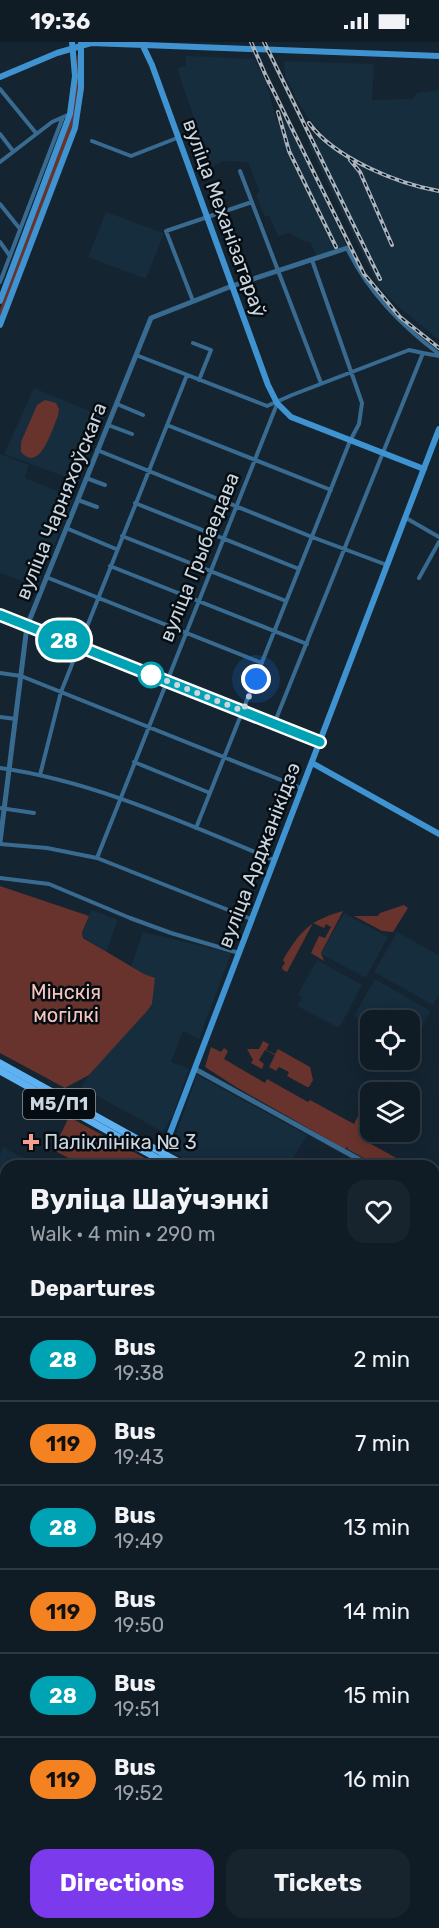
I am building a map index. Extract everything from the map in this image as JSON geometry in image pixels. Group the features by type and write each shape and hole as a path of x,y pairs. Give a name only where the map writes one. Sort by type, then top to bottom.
{"main road":[{"path":"0,77 73,45 91,43 439,56"},
{"path":"0,325 75,128 81,88 81,44"},
{"name":"вуліца Механізатараў","path":"142,44 152,65 268,385 277,403"},
{"path":"152,65 153,51 158,44"},
{"path":"0,300 66,115 75,75 73,45"},
{"path":"277,403 291,417 423,469"},
{"name":"вуліца Арджанікідзэ","path":"162,1156 439,429"},
{"path":"312,763 439,834"},
{"name":"М5/П1","path":"0,1063 166,1160"},
{"name":"М5/П1","path":"0,1071 172,1160"}],"street":[{"path":"0,89 36,133"},
{"path":"0,162 36,133 66,115"},
{"path":"0,282 66,115"},
{"path":"1,135 13,151"},
{"path":"92,141 131,156 177,138"},
{"path":"240,171 321,383"},
{"path":"252,202 166,231 193,302 232,286 347,248 375,295 403,325 439,355"},
{"path":"0,204 21,229"},
{"path":"0,242 10,256"},
{"path":"196,828 350,441 359,424 362,403 312,260"},
{"name":"вуліца Чарняхоўскага","path":"0,843 2,808 10,770 27,626 150,318 193,302"},
{"path":"193,343 211,350 199,380"},
{"path":"136,355 267,406 409,350 439,355"},
{"path":"274,724 423,353"},
{"path":"40,775 61,692 187,375"},
{"name":"вуліца Грыбаедава","path":"97,858 277,403"},
{"path":"117,404 143,415"},
{"path":"167,424 331,490"},
{"path":"108,425 132,434"},
{"path":"97,450 388,566"},
{"path":"86,478 105,485"},
{"path":"78,500 97,507"},
{"path":"135,503 299,569"},
{"path":"406,517 439,537"},
{"path":"66,528 116,549"},
{"path":"122,536 286,601"},
{"path":"419,578 439,542"},
{"path":"110,566 307,644"},
{"path":"46,577 262,663"},
{"path":"0,615 320,742"},
{"path":"0,673 21,676 301,788"},
{"path":"0,717 16,719"},
{"path":"134,762 210,793"},
{"path":"0,768 40,775 120,799 274,860"},
{"path":"2,808 34,813"},
{"path":"0,843 47,848 97,858 251,919"},
{"path":"0,878 49,884 130,918 238,953"},
{"path":"195,1068 360,1160"}],"shaded area":[{"path":"186,56 254,59 266,82 277,122 287,121 346,245 317,257 310,242 289,233 278,236 269,216 265,217 256,194 260,192 248,162 223,161 210,168 180,78 178,68 186,66"},
{"path":"284,61 374,64 372,100 412,99 417,93 439,90 439,340 401,309 379,287 308,143 324,135 307,116 295,97 285,77"},
{"path":"106,212 164,233 146,279 88,257"},
{"path":"34,388 104,417 79,482 4,454"},
{"path":"0,454 29,465 25,478 74,498 37,586 0,573"},
{"path":"91,910 118,920 106,952 82,936"},
{"path":"344,913 388,937 366,978 321,954"},
{"path":"143,932 231,953 199,1039 183,1031 171,1062 189,1069 173,1115 163,1132 81,1087 152,1004 155,978 131,966"},
{"path":"397,932 439,955 439,994 433,1005 374,972"},
{"path":"317,960 362,985 339,1028 297,1006 302,997 298,994"},
{"path":"375,979 431,1011 420,1030 420,1010 360,1010 360,1019 354,1016"},
{"path":"197,1075 307,1135 292,1160 187,1160 170,1151"},
{"path":"3,1147 28,1160 0,1160"}],"green space":[{"path":"77,53 80,74 69,138 0,317 0,309 71,119 77,79"},
{"path":"45,400 56,403 59,409 58,416 49,439 39,454 28,457 21,452 21,442 37,405"},
{"name":"Мінскія могілкі","path":"0,886 89,916 82,933 83,938 144,974 155,978 152,1004 147,1011 89,1075 65,1088 0,1053"},
{"path":"404,905 408,908 393,932 382,931 354,916 378,916 380,913"},
{"path":"343,911 321,953 324,961 311,953 319,936 325,938 331,927 326,924 324,928 313,923"},
{"path":"313,924 287,972 283,970 285,963 283,960 289,950 301,934"},
{"path":"263,1041 269,1044 266,1050 275,1054 278,1049 310,1067 313,1080 309,1087 287,1076 289,1072 279,1067 276,1071 269,1067 275,1055 265,1050 259,1060 264,1064 262,1069 251,1063 253,1060 247,1049 259,1049"},
{"path":"211,1047 221,1052 224,1048 228,1051 224,1059 265,1083 267,1079 354,1124 360,1112 360,1142 372,1142 371,1144 400,1160 368,1160 347,1149 348,1146 345,1149 205,1067"},
{"path":"69,1117 149,1160 72,1160 53,1150"}],"railway":[{"path":"251,42 269,83"},
{"path":"264,42 380,279"},
{"path":"266,76 364,274 400,317 439,348"},
{"path":"278,112 289,151 336,247"},
{"path":"309,123 334,147 368,168 423,188 439,191"},
{"path":"350,160 360,172 392,245"}],"bus line":[{"name":"28","path":"0,615 320,742"}],"place":[{"name":"Паліклініка № 3","path":"31,1142"}],"route":[{"path":"151,675 144,672 243,711 256,679"}]}
